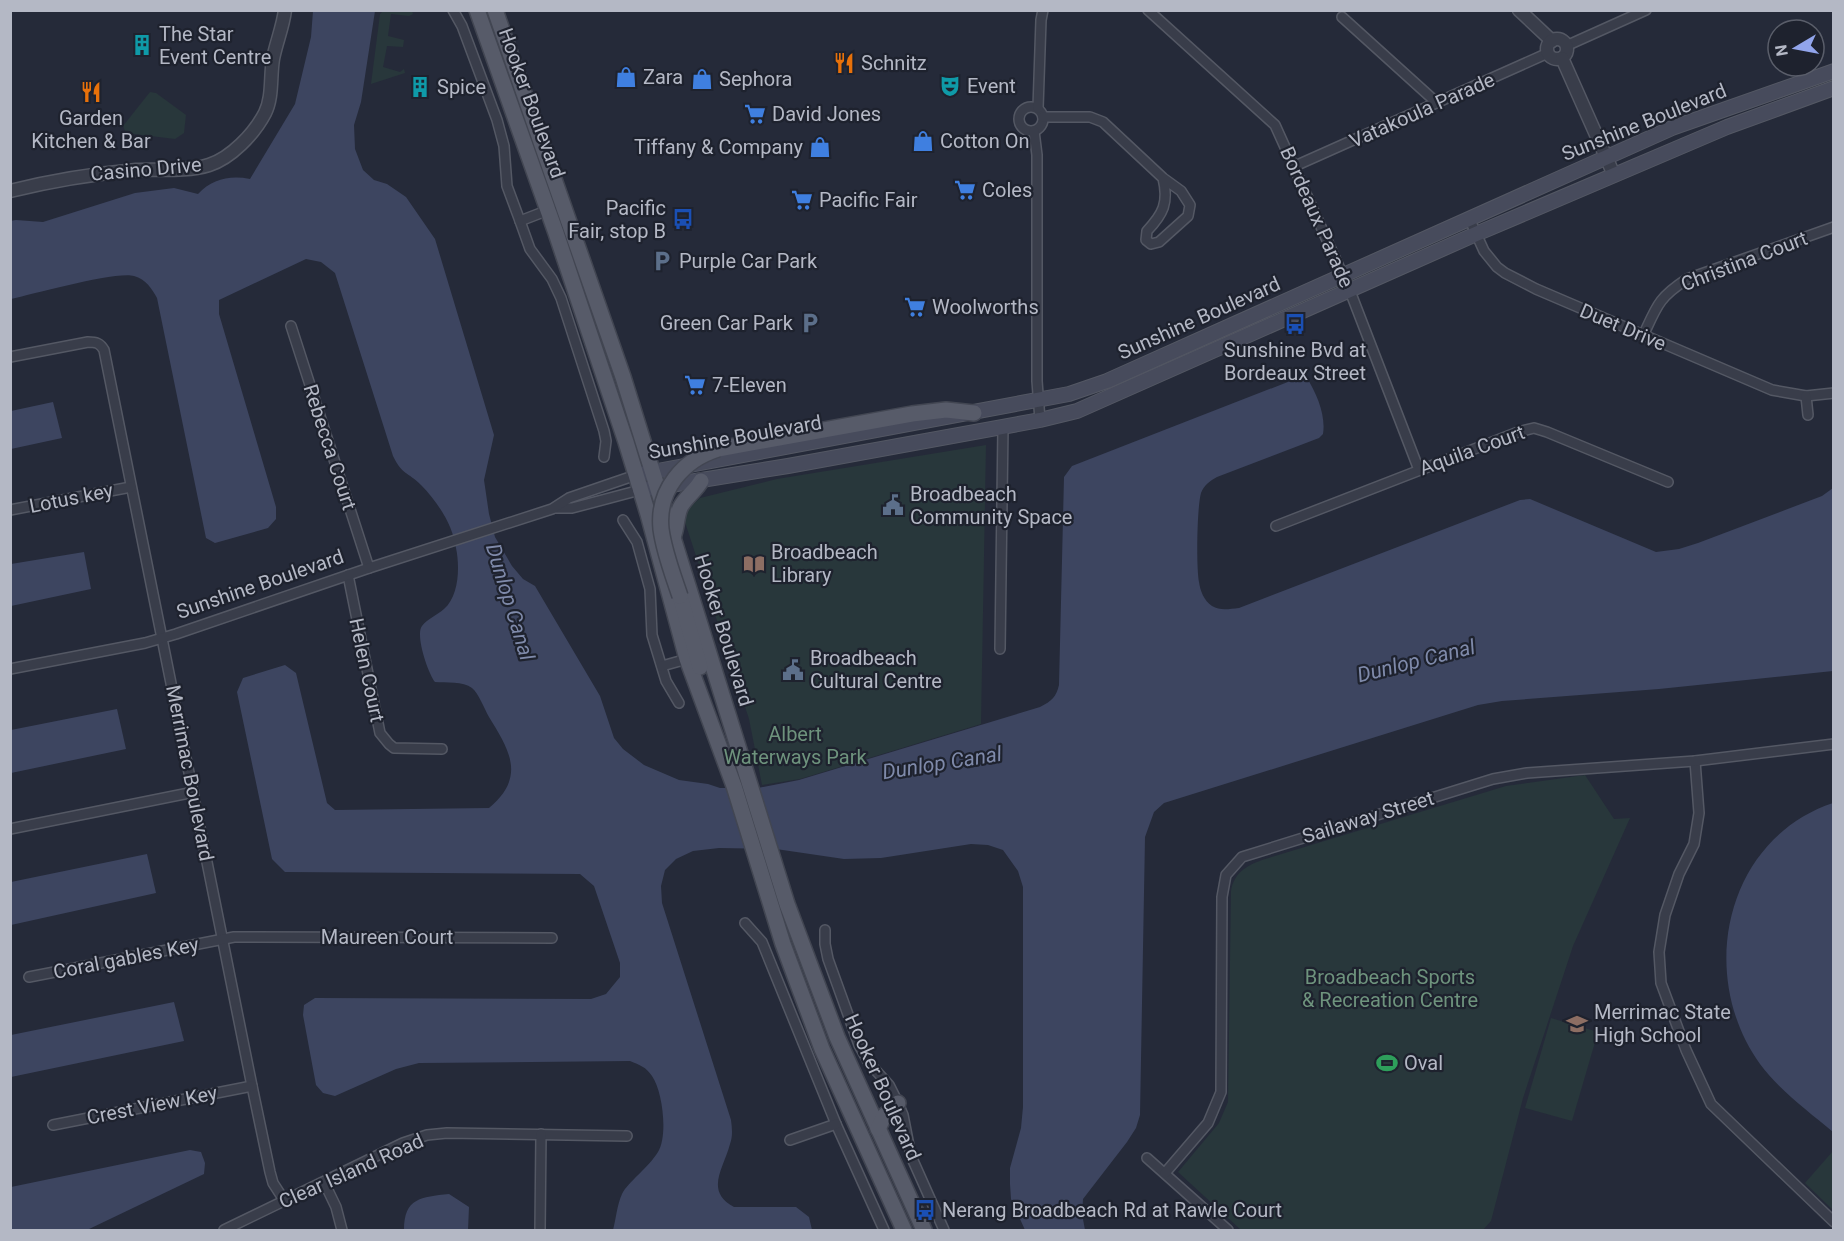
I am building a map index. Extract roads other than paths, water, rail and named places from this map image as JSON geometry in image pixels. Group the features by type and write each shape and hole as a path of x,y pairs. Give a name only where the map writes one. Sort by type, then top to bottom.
{"main road":[{"name":"Hooker Boulevard","path":"477,10 548,210 638,483 687,659 704,706 741,783"},
{"name":"Hooker Boulevard","path":"495,10 619,367 673,537 741,783 764,856 821,999 924,1230"},
{"name":"Sunshine Boulevard","path":"638,483 652,471 974,413 1069,394 1107,381 1672,128 1833,71"},
{"name":"Sunshine Boulevard","path":"638,483 657,488 701,482 1003,427 1077,411 1614,175 1727,127 1833,88"},
{"path":"704,706 704,679 662,534 662,509 668,490 684,467 698,457 718,449 932,411 974,413"},
{"path":"673,537 678,526 681,507 701,482"},
{"name":"Hooker Boulevard","path":"764,856 783,944 807,1013 903,1230"},
{"path":"867,1104 898,1103"},
{"path":"878,1129 886,1113 898,1103"}],"street":[{"name":"Casino Drive","path":"10,191 79,175 150,169 186,169 219,161 241,143 265,112 285,10"},
{"name":"Hooker Boulevard","path":"453,10 462,26 497,120 504,146 507,186 530,249 552,279 561,298 604,431 606,441 604,457"},
{"path":"1043,10 1041,20 1040,112 1040,127 1034,131 1022,126 1019,116 1026,107 1040,112 1090,117 1103,123 1163,178 1181,191 1190,205 1188,216 1159,242 1151,244 1146,240 1147,231 1161,217 1165,204 1166,188 1163,178"},
{"name":"Bordeaux Parade","path":"1148,10 1275,125 1350,291 1419,470"},
{"path":"1519,10 1550,47 1552,58 1646,10"},
{"path":"1342,17 1436,102"},
{"name":"Vatakoula Parade","path":"1295,166 1550,47"},
{"path":"1564,52 1614,175"},
{"path":"1034,131 1037,155 1037,381 1040,420"},
{"name":"Hooker Boulevard","path":"520,220 564,204"},
{"name":"Duet Drive","path":"1469,218 1490,259 1504,273 1536,289 1772,390 1806,396 1833,393"},
{"name":"Christina Court","path":"1643,336 1657,305 1667,292 1687,279 1833,227"},
{"name":"Rebecca Court","path":"291,327 369,568"},
{"name":"Merrimac Boulevard","path":"10,357 88,342 100,344 106,357 270,1172 284,1200"},
{"path":"1806,396 1808,415"},
{"path":"1000,649 1003,427"},
{"name":"Aquila Court","path":"1276,526 1518,432 1534,428 1668,482"},
{"name":"Sunshine Boulevard","path":"552,509 569,498 638,483"},
{"name":"Sunshine Boulevard","path":"10,669 162,638 501,525 552,509 572,508 638,483"},
{"name":"Lotus key","path":"10,510 131,487"},
{"path":"622,520 637,542 649,582 652,634 670,690 679,703"},
{"name":"Helen Court","path":"348,575 380,733 394,748 442,749"},
{"path":"662,666 687,659"},
{"name":"Sailaway Street","path":"1165,1173 1208,1123 1221,1092 1221,897 1226,875 1242,857 1493,779 1527,773 1695,761 1833,744"},
{"path":"1695,761 1699,813 1694,844 1679,874 1665,915 1659,952 1661,983 1686,1050 1711,1104 1833,1222"},
{"path":"10,829 194,792"},
{"path":"745,923 762,942 836,1124 884,1230"},
{"name":"Hooker Boulevard","path":"825,930 828,959 859,1045 869,1063 889,1086 898,1103 903,1115 911,1156 944,1230"},
{"name":"Maureen Court","path":"223,939 249,936 552,938"},
{"name":"Coral gables Key","path":"29,977 223,939"},
{"name":"Crest View Key","path":"53,1125 252,1086"},
{"path":"790,1140 836,1124"},
{"name":"Clear Island Road","path":"224,1230 403,1143 427,1135 447,1133 627,1136"},
{"path":"540,1230 541,1134"},
{"path":"1147,1158 1228,1230"},
{"path":"324,1182 336,1207 342,1230"}],"water":[{"name":"Dunlop Canal","path":"313,11 375,11 361,102 354,125 355,149 363,170 374,180 387,184 406,197 435,239 494,435 484,480 495,537 512,566 523,579 535,586 600,696 614,738 623,749 644,765 679,780 720,788 758,788 799,780 1044,705 1055,696 1059,685 1064,477 1072,466 1298,378 1307,378 1314,391 1322,413 1323,434 1319,438 1217,477 1201,493 1197,550 1198,574 1203,595 1215,608 1239,608 1520,500 1530,499 1656,552 1679,549 1698,543 1822,496 1833,488 1833,671 1478,705 1164,803 1154,812 1145,837 1140,1115 1136,1128 1127,1142 1083,1199 1082,1214 1085,1230 1025,1230 1011,1199 1010,1168 1021,1128 1023,1107 1023,887 1018,871 1003,850 988,845 971,844 881,858 844,859 776,849 719,848 693,851 676,859 665,870 661,886 662,903 731,1120 731,1141 719,1178 720,1194 734,1207 796,1207 809,1217 812,1230 613,1230 622,1194 654,1158 663,1136 663,1114 659,1092 652,1076 640,1065 630,1061 419,1063 396,1069 335,1096 323,1093 316,1085 303,1015 304,1005 315,998 591,999 606,994 620,977 620,963 594,886 580,874 285,872 272,859 237,692 243,678 285,665 296,673 327,803 335,810 489,808 508,785 511,775 511,764 503,741 475,691 464,684 435,682 426,663 420,631 422,626 444,609 453,597 458,572 454,539 448,522 433,498 403,470 393,456 335,273 321,262 306,259 219,300 219,314 276,507 276,519 268,528 215,543 206,538 157,298 148,285 142,279 124,275 11,299 10,221 43,222 135,193 174,188 198,194 209,185 222,179 250,179 295,104 311,37"},
{"path":"53,402 62,438 11,449 11,411"},
{"path":"84,552 91,589 11,606 11,564"},
{"path":"117,709 126,749 11,773 11,730"},
{"path":"1834,803 1833,1132 1785,1092 1760,1064 1740,1029 1729,991 1726,952 1732,914 1746,878 1767,846 1796,821"},
{"path":"147,854 156,893 11,925 11,882"},
{"path":"174,1002 184,1041 11,1077 11,1035"},
{"path":"190,1150 201,1152 205,1163 204,1174 87,1230 11,1230 11,1187"},
{"path":"449,1194 469,1207 468,1230 404,1230 407,1211 416,1201 430,1196"}],"place":[{"name":"The Star Event Centre","path":"142,45"},
{"name":"Schnitz","path":"844,63"},
{"name":"Zara","path":"626,77"},
{"name":"Sephora","path":"702,79"},
{"name":"Event","path":"950,86"},
{"name":"Spice","path":"420,87"},
{"name":"Garden Kitchen & Bar","path":"91,92"},
{"name":"David Jones","path":"755,114"},
{"name":"Cotton On","path":"923,141"},
{"name":"Tiffany & Company","path":"820,147"},
{"name":"Coles","path":"965,190"},
{"name":"Pacific Fair","path":"802,200"},
{"name":"Pacific Fair, stop B","path":"683,219"},
{"name":"Purple Car Park","path":"662,261"},
{"name":"Woolworths","path":"915,307"},
{"name":"Green Car Park","path":"810,323"},
{"name":"Sunshine Bvd at Bordeaux Street","path":"1295,324"},
{"name":"7-Eleven","path":"695,385"},
{"name":"Broadbeach Community Space","path":"893,505"},
{"name":"Broadbeach Library","path":"754,564"},
{"name":"Broadbeach Cultural Centre","path":"793,670"},
{"name":"Merrimac State High School","path":"1577,1024"},
{"name":"Oval","path":"1387,1063"},
{"name":"Nerang Broadbeach Rd at Rawle Court","path":"925,1210"}],"park label":[{"name":"Albert Waterways Park","path":"795,746"},
{"name":"Broadbeach Sports & Recreation Centre","path":"1390,988"}]}
